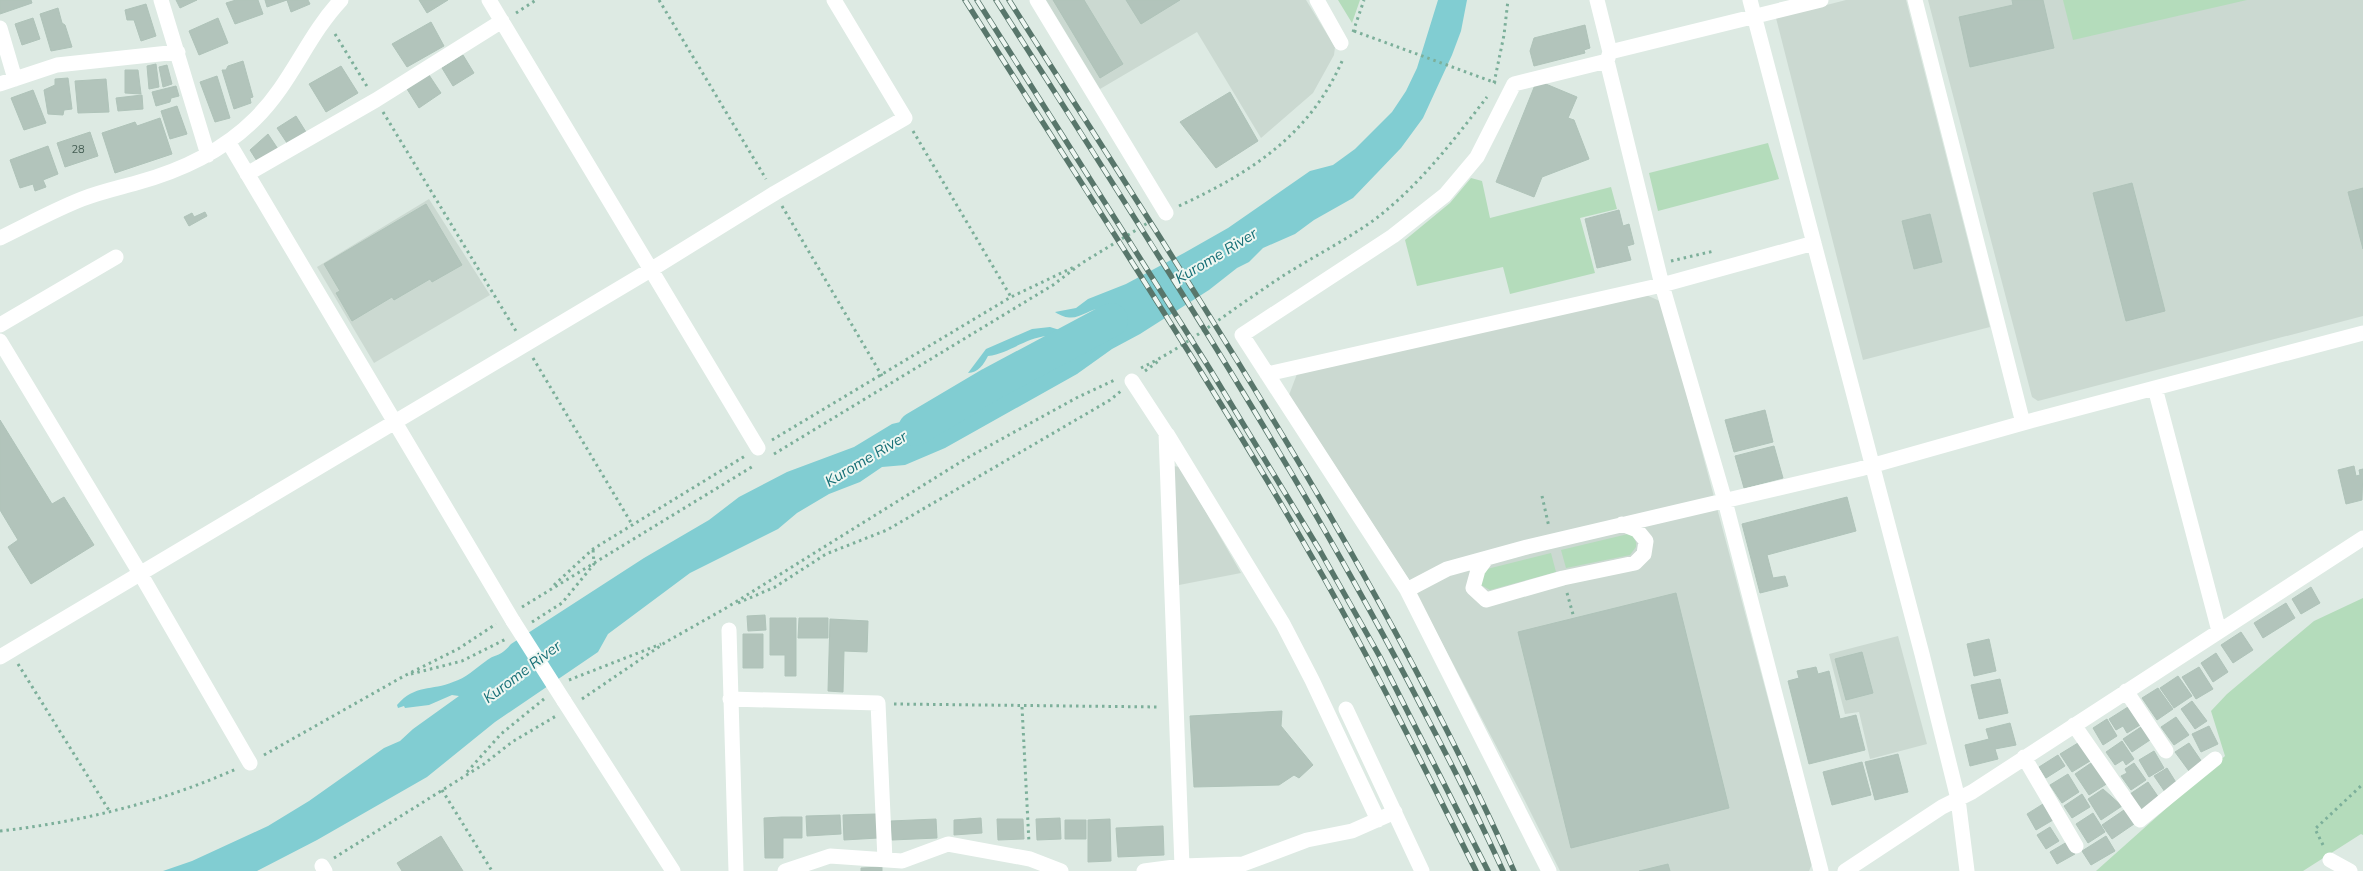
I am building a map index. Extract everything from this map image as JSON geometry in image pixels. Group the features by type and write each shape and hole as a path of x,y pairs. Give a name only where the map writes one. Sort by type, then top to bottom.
{"street":[{"path":"161,0 208,155"},
{"path":"0,238 80,200 138,182 208,155 229,143 256,119 275,96 324,19 341,0"},
{"path":"489,0 652,269 761,456"},
{"path":"5,654 395,420 652,269 775,193 905,118 834,0"},
{"path":"1036,0 1166,213"},
{"path":"1317,0 1346,44"},
{"path":"1597,0 1662,285 1725,501 1821,871"},
{"path":"1750,0 1922,654 1958,799 1967,871"},
{"path":"1549,871 1407,590 1242,335 1393,236 1445,195 1477,157 1514,84 1609,56 1821,0"},
{"path":"1915,0 2023,423"},
{"path":"247,174 376,100 502,21"},
{"path":"0,28 15,79"},
{"path":"0,84 57,65 178,52"},
{"path":"229,143 363,371 395,420 512,618 673,871"},
{"path":"1268,374 1662,285 1814,243"},
{"path":"0,325 116,257"},
{"path":"1407,590 1447,569 1622,524 1872,466 2023,423 2363,332"},
{"path":"0,342 140,573 250,763"},
{"path":"1127,379 1166,433 1283,624 1312,680 1378,820"},
{"path":"2154,388 2219,631"},
{"path":"1166,433 1182,866"},
{"path":"1447,569 1460,576 1486,600 1563,578 1635,563 1644,554 1646,540 1651,528 1665,514"},
{"path":"1622,524 1637,530 1646,540"},
{"path":"1845,871 1972,792 2363,538"},
{"path":"1473,588 1478,570 1486,559"},
{"path":"729,630 736,871"},
{"path":"2126,691 2166,750"},
{"path":"730,699 878,703 885,860"},
{"path":"1346,709 1422,871"},
{"path":"2074,724 2140,820 2215,759"},
{"path":"2024,757 2076,846"},
{"path":"1144,871 1182,866 1243,864 1307,840 1352,831 1395,812"},
{"path":"790,871 830,856 902,861 948,844 1030,859 1061,871"},
{"path":"2330,860 2350,871"}],"path":[{"path":"502,21 536,0"},
{"path":"659,0 882,376"},
{"path":"550,589 657,524 882,376 1011,298 1082,263 1166,213 1210,192 1261,160 1292,134 1314,112 1324,96 1364,0"},
{"path":"1492,88 1504,35 1508,0"},
{"path":"324,19 376,100 633,526"},
{"path":"1359,33 1487,80"},
{"path":"566,704 666,642 726,608 967,458 1078,397 1127,379 1167,355 1266,287 1351,236 1413,186 1454,141 1491,93"},
{"path":"905,118 1011,298"},
{"path":"0,831 49,825 110,812 219,777 250,763 404,676 458,650 512,618 550,589 594,549 761,456 1053,285 1082,263"},
{"path":"1140,368 1167,355"},
{"path":"726,608 775,587 826,554 887,530 1110,400 1127,379"},
{"path":"5,654 110,812"},
{"path":"878,703 1022,707 1175,708"},
{"path":"1022,707 1030,859"},
{"path":"323,868 541,724"},
{"path":"2330,860 2315,829 2363,784"},
{"path":"442,790 492,871"}],"shaded area":[{"path":"1046,0 1306,0 1335,47 1334,55 1313,93 1261,138 1197,32 1100,89"},
{"path":"1846,0 1906,0 1990,327 1863,360 1776,18"},
{"path":"1928,0 2363,0 2363,316 2038,401 2032,397"},
{"path":"429,199 490,295 374,363 317,267"},
{"path":"1644,294 1662,302 1812,864 1809,871 1560,871 1408,578 1289,395 1297,374"},
{"path":"1173,466 1180,467 1241,573 1179,585"},
{"path":"1898,636 1927,744 1870,759 1859,712 1845,714 1829,654"}],"green space":[{"path":"1338,0 1360,0 1352,23"},
{"path":"2063,0 2247,0 2073,40"},
{"path":"1768,143 1779,179 1658,211 1649,173"},
{"path":"1471,178 1482,181 1490,218 1611,187 1617,209 1580,218 1595,273 1510,294 1503,267 1417,286 1405,240 1450,203"},
{"path":"1628,534 1632,535 1636,542 1636,547 1630,555 1566,568 1561,550"},
{"path":"1551,553 1556,572 1490,590 1481,585 1481,575 1487,569"},
{"path":"2363,598 2363,835 2361,834 2303,871 2096,871 2225,756 2211,711 2227,694 2314,621"}],"water":[{"path":"1438,0 1467,0 1461,31 1452,55 1423,118 1401,148 1353,198 1314,220 1295,234 1263,248 1249,262 1237,268 1209,290 1140,334 1112,349 1077,374 945,448 905,465 882,467 860,482 829,494 797,513 778,529 690,573 608,634 598,652 495,722 427,777 317,840 257,871 163,871 192,861 268,826 309,801 384,748 400,741 413,729 459,696 452,695 429,705 398,708 397,705 404,698 417,691 445,685 466,676 511,644 644,558 709,520 739,497 787,472 854,447 892,424 917,418 944,401 949,401 957,409 965,411 974,407 985,396 1023,378 1071,346 1071,342 1047,345 1047,336 1039,337 988,356 978,370 968,373 986,349 1032,329 1050,327 1066,332 1078,329 1087,322 1102,319 1108,309 1101,308 1070,318 1055,312 1076,308 1088,299 1126,284 1184,253 1228,228 1310,171 1333,165 1355,149 1392,112 1406,91 1417,68"}],"building":[{"path":"0,0 31,0 32,3 0,14"},
{"path":"176,0 197,0 180,8"},
{"path":"236,0 258,0 263,14 235,24 226,3"},
{"path":"265,0 287,0 267,7"},
{"path":"287,0 308,0 310,4 291,12"},
{"path":"419,0 448,0 427,13"},
{"path":"1053,0 1084,0 1123,64 1100,78"},
{"path":"1126,0 1180,0 1141,24"},
{"path":"2012,0 2043,0 2054,48 1970,67 1959,17 2013,5"},
{"path":"146,4 156,36 141,41 134,20 127,20 125,10"},
{"path":"58,8 72,47 51,51 40,14"},
{"path":"33,18 40,39 22,45 15,24"},
{"path":"218,18 228,43 199,55 189,31"},
{"path":"431,22 444,46 407,67 392,44"},
{"path":"1585,25 1590,48 1584,50 1585,53 1534,66 1530,51 1534,38"},
{"path":"463,55 474,73 453,86 442,68"},
{"path":"243,61 253,97 250,98 251,103 234,109 222,70 226,70 228,66"},
{"path":"156,64 159,87 149,89 147,66"},
{"path":"167,65 172,84 163,87 159,67"},
{"path":"341,66 358,93 326,112 309,84"},
{"path":"125,70 138,70 141,94 125,93"},
{"path":"429,75 441,93 419,108 407,89"},
{"path":"217,76 230,118 215,122 200,82"},
{"path":"68,78 72,109 64,110 63,115 48,114 44,90 55,85 55,79"},
{"path":"106,79 109,112 78,113 75,81"},
{"path":"1541,82 1577,97 1568,118 1574,120 1589,159 1542,177 1534,197 1496,182 1535,85"},
{"path":"176,86 179,96 171,98 170,102 156,106 152,92"},
{"path":"33,90 46,123 24,130 11,98"},
{"path":"1230,92 1258,141 1216,168 1180,122"},
{"path":"142,95 143,109 118,111 116,98"},
{"path":"177,106 187,134 170,139 161,111"},
{"path":"296,116 306,132 287,143 277,128"},
{"path":"160,118 172,154 115,173 102,133 135,122 137,126"},
{"path":"90,132 98,156 65,167 57,143"},
{"path":"268,134 278,149 257,161 250,150"},
{"path":"48,146 58,174 43,180 46,187 35,191 33,184 20,188 10,160"},
{"path":"2132,183 2165,311 2126,321 2093,193"},
{"path":"2363,188 2363,249 2348,192"},
{"path":"426,204 462,265 432,282 430,279 394,300 392,297 352,321 336,293 340,291 324,264"},
{"path":"1619,210 1623,226 1629,224 1634,244 1627,246 1631,260 1597,268 1585,219"},
{"path":"205,212 207,216 189,226 184,217 192,213 194,217"},
{"path":"1930,214 1942,262 1914,269 1902,221"},
{"path":"1765,410 1773,442 1734,452 1725,420"},
{"path":"0,420 52,504 64,497 94,545 31,584 8,547 18,540 0,510"},
{"path":"1774,446 1783,478 1744,488 1735,456"},
{"path":"2354,466 2356,476 2360,475 2359,470 2363,469 2362,500 2346,504 2338,470"},
{"path":"1847,497 1856,531 1767,555 1773,578 1785,576 1788,586 1760,593 1742,524"},
{"path":"2311,587 2320,603 2301,614 2292,599"},
{"path":"1676,593 1729,808 1571,848 1518,632"},
{"path":"2286,603 2295,618 2263,638 2254,623"},
{"path":"765,615 766,630 748,631 747,616"},
{"path":"770,618 796,618 796,676 785,676 785,655 770,655"},
{"path":"799,618 828,618 828,638 798,638"},
{"path":"830,619 868,621 867,652 844,651 843,692 828,691"},
{"path":"2241,632 2253,650 2233,663 2221,645"},
{"path":"743,634 763,634 763,668 743,668"},
{"path":"1989,639 1996,671 1974,676 1967,644"},
{"path":"1862,652 1873,693 1846,700 1835,659"},
{"path":"2216,653 2228,672 2213,682 2201,663"},
{"path":"1816,667 1818,674 1829,671 1840,719 1856,715 1865,750 1809,764 1788,681 1799,678 1797,671"},
{"path":"2199,667 2213,689 2196,699 2182,677"},
{"path":"2178,676 2192,696 2174,708 2160,688"},
{"path":"2000,679 2008,713 1979,719 1971,685"},
{"path":"2158,688 2173,709 2157,720 2142,698"},
{"path":"2192,701 2207,721 2195,729 2181,709"},
{"path":"2128,707 2140,725 2127,733 2123,726 2116,730 2109,719"},
{"path":"1282,711 1281,726 1313,765 1299,778 1294,775 1279,785 1194,787 1190,716"},
{"path":"2176,717 2189,735 2174,745 2161,727"},
{"path":"2107,719 2117,736 2103,745 2093,728"},
{"path":"2010,723 2016,745 1995,749 1998,759 1970,766 1965,745 1989,739 1986,729"},
{"path":"2209,726 2218,744 2201,752 2192,734"},
{"path":"2141,727 2150,740 2132,752 2123,739"},
{"path":"2122,741 2134,759 2126,765 2123,760 2115,765 2106,752"},
{"path":"2078,743 2090,761 2072,772 2060,754"},
{"path":"2189,743 2202,762 2189,771 2175,752"},
{"path":"2154,751 2164,768 2149,777 2139,760"},
{"path":"1898,754 1908,792 1875,800 1865,762"},
{"path":"2058,755 2065,766 2046,778 2039,767"},
{"path":"2094,761 2108,783 2089,795 2075,774"},
{"path":"1862,762 1871,795 1832,805 1823,772"},
{"path":"2134,763 2146,780 2131,790 2121,776 2127,773 2125,769"},
{"path":"2167,768 2177,784 2165,792 2154,776"},
{"path":"2068,774 2079,792 2062,803 2050,785"},
{"path":"2148,782 2159,798 2141,810 2130,794"},
{"path":"2103,789 2122,806 2101,820 2088,799"},
{"path":"2082,794 2090,807 2072,818 2064,806"},
{"path":"2043,804 2053,820 2036,830 2027,814"},
{"path":"2124,810 2134,824 2112,839 2102,825"},
{"path":"2093,813 2105,832 2088,843 2076,824"},
{"path":"876,814 878,838 844,840 843,815"},
{"path":"840,815 841,834 807,836 806,816"},
{"path":"802,817 802,838 783,838 783,858 765,858 764,818"},
{"path":"981,818 982,833 954,835 954,820"},
{"path":"1060,818 1061,839 1037,840 1036,819"},
{"path":"936,819 937,838 892,840 891,821"},
{"path":"997,819 1023,819 1024,839 998,840"},
{"path":"1110,819 1111,861 1088,862 1088,820"},
{"path":"1065,820 1086,820 1086,839 1065,839"},
{"path":"1163,826 1164,855 1118,857 1116,828"},
{"path":"2050,827 2059,841 2046,849 2037,835"},
{"path":"441,836 463,871 402,871 397,863"},
{"path":"2106,836 2115,851 2091,865 2082,851"},
{"path":"2067,842 2075,854 2057,864 2050,852"},
{"path":"1668,864 1670,871 1639,871"},
{"path":"882,867 882,871 861,871 861,868"}],"waterway":[{"name":"Kurome River","path":"915,429 991,384 1111,320"}],"railway":[{"path":"965,0 1148,287 1281,504 1364,650 1476,871"},
{"path":"977,0 1208,366 1319,549 1380,657 1488,871"},
{"path":"996,0 1217,349 1323,527 1432,728 1474,809 1503,871"},
{"path":"1009,0 1211,319 1341,535 1402,645 1460,757 1514,871"}]}
